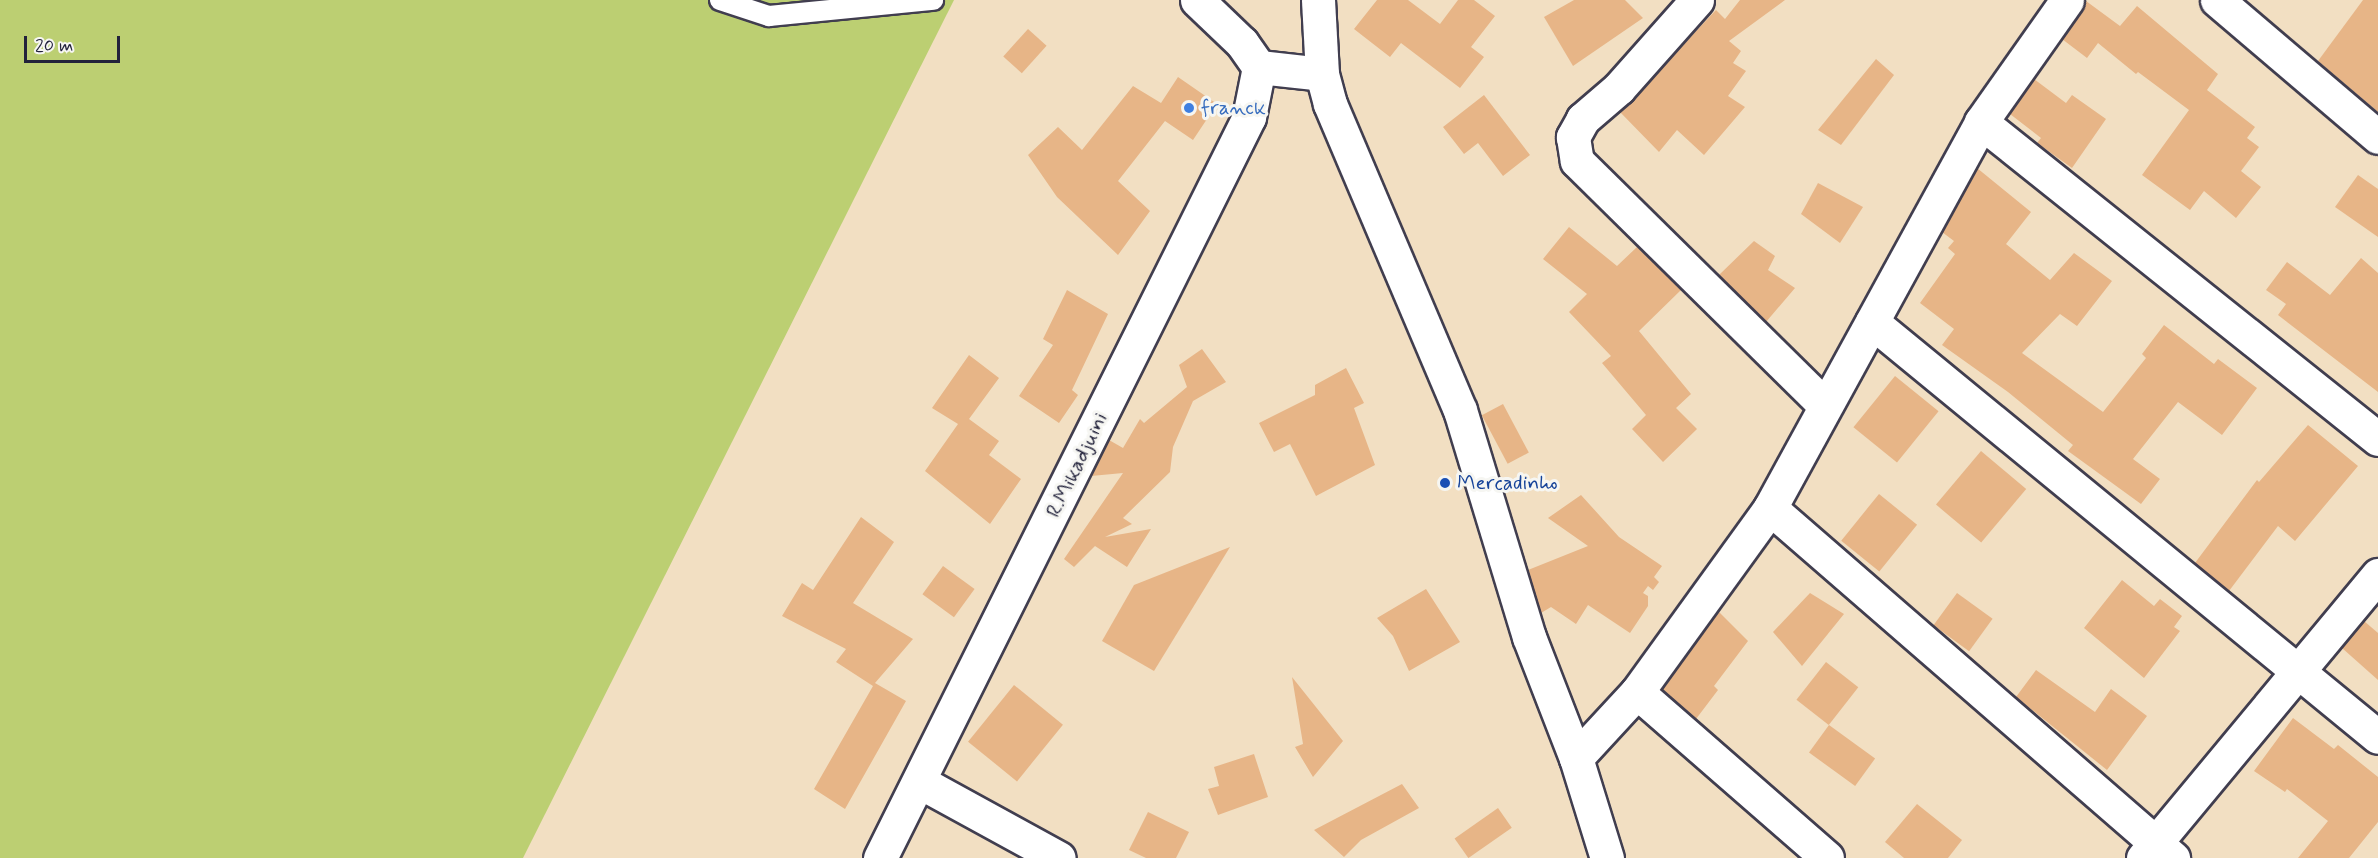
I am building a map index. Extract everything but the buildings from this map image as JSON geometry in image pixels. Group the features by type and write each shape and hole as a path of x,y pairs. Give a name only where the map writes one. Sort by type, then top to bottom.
{"street":[{"path":"1197,0 1242,43 1259,67 1322,74"},
{"path":"1318,0 1322,74 1330,104 1460,410 1529,637 1576,758 1607,858"},
{"path":"1697,0 1619,88 1583,119 1573,137 1577,161 1824,405"},
{"path":"1576,758 1637,693 1770,508 1824,405 1981,122 2067,0"},
{"path":"2217,0 2378,137"},
{"name":"R.Mikadjuini","path":"880,858 920,782 1250,117 1259,67"},
{"path":"1981,122 2378,440"},
{"path":"1872,322 2378,737"},
{"path":"1770,508 2157,853 2297,671 2378,575"},
{"path":"1637,693 1827,858"},
{"path":"920,782 1059,858"}],"lane":[{"path":"720,0 769,16 933,0"}],"green space":[{"path":"0,0 954,0 523,858 0,858"}],"place":[{"name":"franck","path":"1189,108"},
{"name":"Mercadinho","path":"1445,483"}]}
